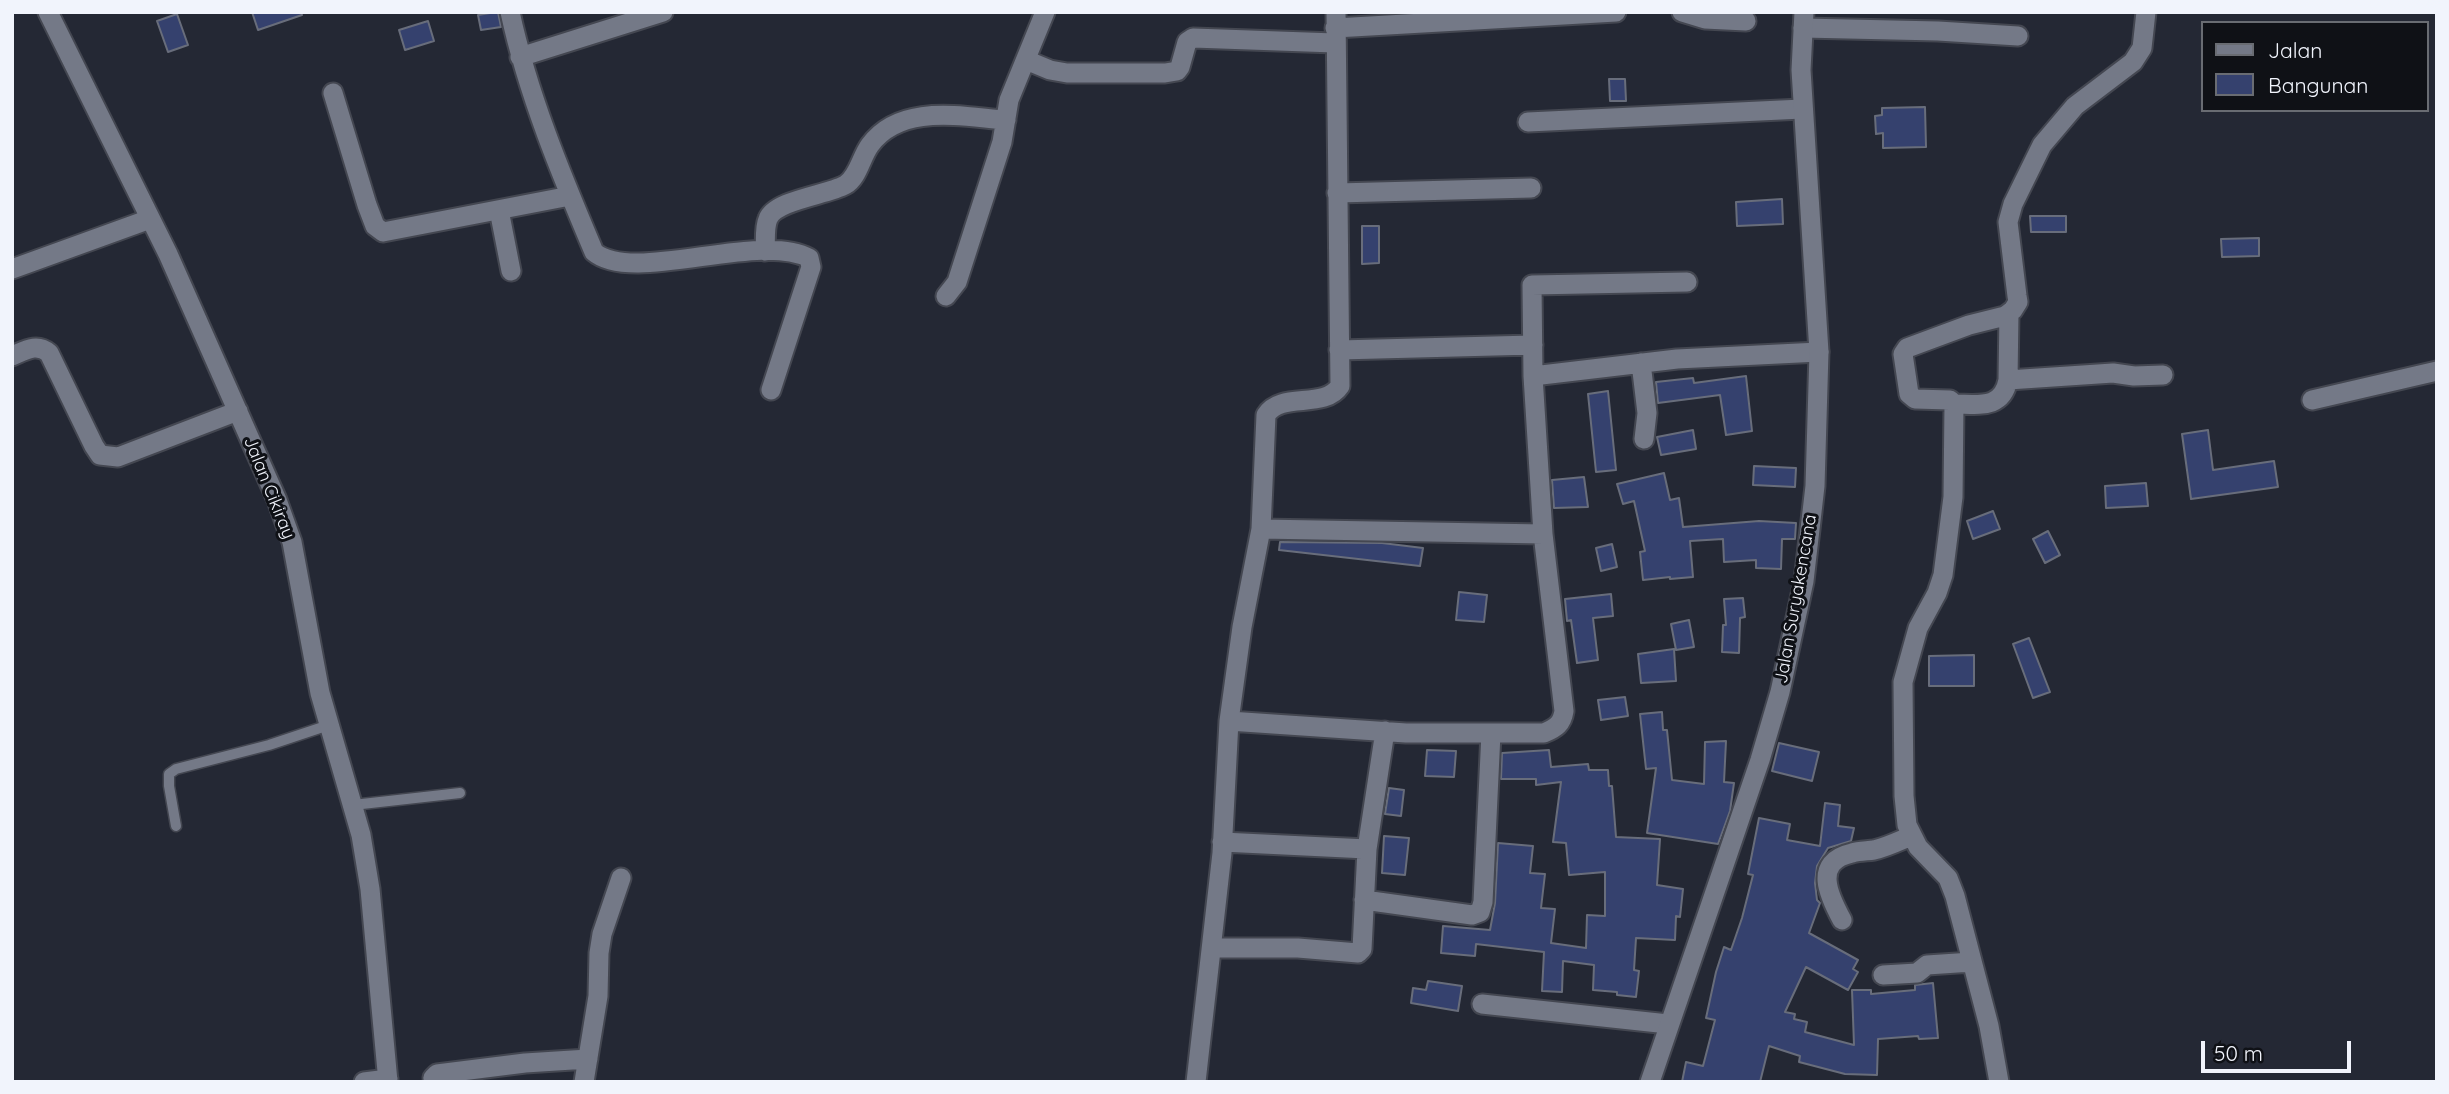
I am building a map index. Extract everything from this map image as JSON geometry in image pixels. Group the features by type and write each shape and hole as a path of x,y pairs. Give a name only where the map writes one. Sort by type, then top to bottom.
{"street":[{"name":"Jalan Cikiray","path":"48,12 150,219 277,500 292,542 320,693 361,835 370,889 388,1081"},
{"path":"510,12 520,57 570,196 594,252 622,264 765,251 800,253 809,257 811,267 771,390"},
{"path":"520,57 663,12"},
{"path":"946,296 957,282 1002,142 1009,100 1045,12"},
{"path":"1026,60 1050,70 1067,73 1165,73 1177,71 1187,42 1193,38 1616,12"},
{"path":"1682,12 1706,19 1746,21"},
{"path":"2009,313 2008,380 2006,391 2000,398 1990,403 1954,404 1950,400 1915,399 1909,394 1904,352 1908,348 2009,313 2018,302 2008,222 2013,204 2042,145 2075,106 2139,55 2146,12"},
{"path":"1803,20 2018,36"},
{"name":"Jalan Suryakencana","path":"1650,1082 1760,760 1780,692 1804,581 1815,486 1819,352 1802,108 1803,20"},
{"path":"1196,1082 1222,842 1229,721 1242,627 1261,529 1266,415 1274,407 1335,393 1340,386 1335,28"},
{"path":"333,93 367,205 378,229 388,232 570,196"},
{"path":"1528,122 1802,108"},
{"path":"765,251 768,219 772,214 780,207 821,195 849,183 867,148 883,132 922,115 1006,120"},
{"path":"1337,193 1531,188"},
{"path":"499,210 511,271"},
{"path":"12,270 150,219"},
{"path":"1229,721 1385,731 1491,733 1544,733 1559,725 1564,711 1543,534 1532,285 1687,282"},
{"path":"1339,350 1533,345"},
{"path":"12,356 33,348 42,348 49,353 94,446 100,455 108,458 118,457 237,411"},
{"path":"1534,376 1716,356 1819,352"},
{"path":"1641,363 1647,413 1644,439"},
{"path":"2312,400 2437,371"},
{"path":"2008,380 2113,373 2134,376 2163,375"},
{"path":"1954,404 1953,497 1943,575 1937,593 1918,628 1903,682 1903,796 1911,836 1948,878 1955,896 1989,1026 1999,1082"},
{"path":"1261,529 1543,534"},
{"path":"1212,948 1298,948 1358,953 1362,949 1367,849 1385,731"},
{"path":"1364,900 1472,915 1480,912 1483,902 1491,733"},
{"path":"1842,920 1827,885 1826,876 1833,864 1850,853 1885,847 1911,836"},
{"path":"1222,842 1367,849"},
{"path":"584,1082 598,996 602,933 621,878"},
{"path":"1883,975 1917,973 1927,965 1972,962"},
{"path":"1482,1004 1668,1024"},
{"path":"435,1082 433,1077 437,1074 525,1063 588,1059"},
{"path":"364,1082 388,1081"}],"lane":[{"path":"176,826 169,774 176,769 269,745 329,725"},
{"path":"353,805 460,793"}],"building":[{"path":"252,12 301,12 302,15 258,30"},
{"path":"498,12 501,27 481,30 478,15"},
{"path":"177,14 188,45 168,52 157,21"},
{"path":"428,21 434,41 405,50 399,30"},
{"path":"1609,79 1625,79 1626,101 1610,101"},
{"path":"1925,107 1926,147 1883,148 1883,133 1876,134 1875,116 1882,115 1882,108"},
{"path":"1782,199 1783,224 1737,226 1736,202"},
{"path":"2030,216 2066,216 2066,232 2031,232"},
{"path":"1362,226 1379,226 1379,263 1362,264"},
{"path":"2259,238 2259,256 2222,257 2221,239"},
{"path":"1746,376 1752,431 1726,435 1720,395 1658,403 1656,382 1693,378 1694,383"},
{"path":"1608,391 1616,470 1596,472 1588,394"},
{"path":"1693,430 1696,449 1661,455 1657,437"},
{"path":"2208,430 2213,470 2274,461 2278,487 2191,499 2182,434"},
{"path":"1754,466 1796,468 1795,487 1753,485"},
{"path":"1664,473 1670,500 1679,498 1683,527 1759,521 1796,523 1795,539 1782,539 1781,569 1756,568 1756,560 1724,562 1723,539 1690,541 1693,577 1643,580 1640,552 1645,551 1634,501 1623,504 1617,484"},
{"path":"1584,477 1588,507 1554,508 1552,480"},
{"path":"2146,483 2148,506 2106,508 2105,486"},
{"path":"1993,511 2000,529 1973,539 1967,521"},
{"path":"2048,531 2060,555 2045,563 2033,539"},
{"path":"1280,542 1382,543 1423,548 1420,566 1279,550"},
{"path":"1612,544 1617,567 1601,571 1596,548"},
{"path":"1459,592 1487,595 1484,622 1456,620"},
{"path":"1611,594 1613,616 1593,618 1598,660 1577,663 1565,599"},
{"path":"1743,598 1745,617 1740,618 1739,653 1722,652 1723,625 1726,625 1724,599"},
{"path":"1689,620 1694,647 1676,650 1671,624"},
{"path":"2029,638 2050,692 2033,698 2013,644"},
{"path":"1674,649 1676,681 1641,683 1638,654"},
{"path":"1974,655 1974,686 1929,686 1929,656"},
{"path":"1625,697 1628,716 1601,720 1598,700"},
{"path":"1662,712 1663,730 1667,730 1672,780 1704,784 1705,742 1726,741 1724,782 1734,783 1730,811 1718,844 1647,833 1656,768 1646,769 1640,714"},
{"path":"1779,743 1819,752 1812,781 1772,771"},
{"path":"1427,750 1456,751 1454,777 1425,776"},
{"path":"1549,750 1551,767 1588,764 1589,770 1608,770 1616,837 1660,839 1657,885 1683,889 1680,917 1676,916 1675,940 1636,938 1634,970 1639,971 1636,997 1593,990 1594,965 1563,961 1562,992 1542,991 1544,952 1476,944 1475,956 1441,953 1443,926 1490,930 1495,903 1498,843 1533,846 1530,873 1545,874 1541,908 1555,909 1551,943 1586,948 1587,915 1605,916 1605,872 1569,875 1566,843 1553,842 1561,782 1536,785 1536,779 1501,779 1502,753"},
{"path":"1389,788 1404,790 1401,816 1385,814"},
{"path":"1825,803 1840,805 1838,826 1854,828 1851,841 1828,848 1817,866 1815,883 1817,900 1820,903 1809,933 1858,960 1853,969 1858,972 1848,990 1806,967 1785,1012 1795,1014 1794,1019 1807,1022 1805,1032 1854,1045 1852,990 1871,990 1871,994 1915,990 1915,985 1933,983 1938,1038 1919,1039 1918,1036 1878,1039 1877,1075 1845,1074 1799,1062 1800,1056 1769,1046 1760,1082 1682,1082 1686,1062 1703,1066 1715,1020 1706,1018 1716,972 1724,947 1731,950 1742,918 1753,875 1748,874 1759,818 1790,824 1787,840 1820,846"},
{"path":"1384,836 1409,838 1405,875 1382,873"},
{"path":"1428,981 1462,986 1458,1011 1411,1003 1413,988 1426,990"}]}
